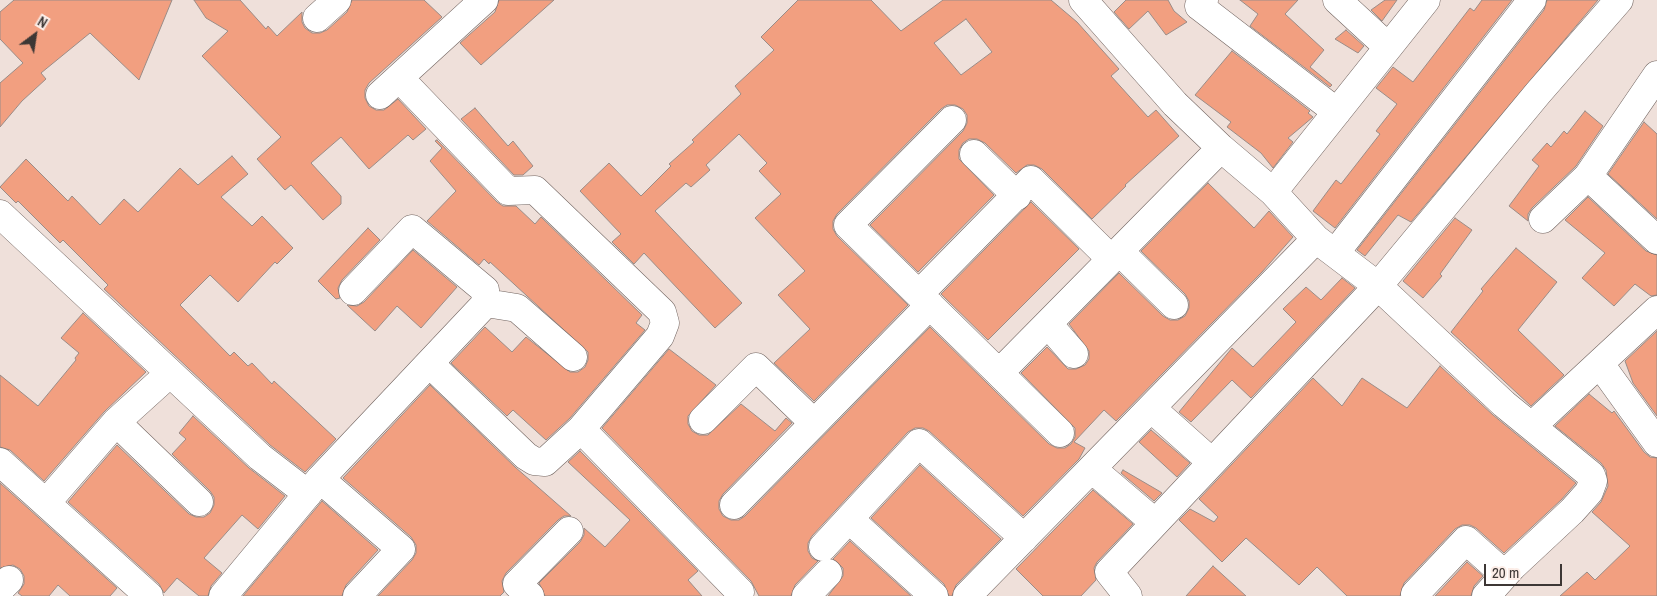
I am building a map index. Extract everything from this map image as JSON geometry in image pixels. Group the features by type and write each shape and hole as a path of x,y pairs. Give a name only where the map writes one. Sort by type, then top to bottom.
{"street":[{"path":"317,18 337,0"},
{"path":"380,96 484,0"},
{"path":"1083,0 1175,104 1221,148 1273,192 1326,245 1378,286 1504,404 1591,475 1593,481 1589,492 1572,511 1505,574 1486,596"},
{"path":"1204,0 1199,6 1337,112"},
{"path":"1336,0 1387,46"},
{"path":"1273,192 1387,46 1419,11 1426,0"},
{"path":"967,596 1151,408 1326,245 1532,0"},
{"path":"1128,596 1109,572 1378,286 1538,93 1619,0"},
{"path":"1543,219 1588,176 1649,106 1657,76"},
{"path":"406,86 508,192 536,190 662,312 665,323 660,336 582,429 545,462 534,461 526,456 430,364"},
{"path":"952,120 848,225 1060,433"},
{"path":"999,373 1221,148"},
{"path":"974,154 1016,196"},
{"path":"1588,176 1657,240"},
{"path":"734,504 814,423 1031,180 1174,305"},
{"path":"0,214 98,303 169,374 260,457 314,486 401,548 357,596"},
{"path":"223,596 314,486 486,302 485,290 412,229 353,291"},
{"path":"486,302 517,308 573,357"},
{"path":"1532,426 1657,310"},
{"path":"1048,324 1074,354"},
{"path":"1600,364 1657,442"},
{"path":"703,420 756,367 814,423"},
{"path":"46,503 116,422 169,374"},
{"path":"1151,408 1206,458"},
{"path":"116,422 199,502"},
{"path":"582,429 740,592"},
{"path":"823,547 919,442 1024,538"},
{"path":"0,462 143,594"},
{"path":"1092,468 1146,515"},
{"path":"849,519 934,596"},
{"path":"530,596 517,584 569,530"},
{"path":"1416,596 1414,594 1466,540 1505,574"},
{"path":"806,596 828,573"}],"building":[{"path":"14,0 172,0 139,80 90,33 41,73 46,79 22,101 0,127 0,83 23,63 0,39 0,12"},
{"path":"194,0 240,0 266,29 268,26 277,36 302,12 302,22 305,28 312,33 320,33 327,30 347,12 352,0 424,0 442,17 369,83 365,90 365,98 369,106 376,110 384,110 398,99 426,129 413,140 408,135 369,169 341,137 311,163 341,196 341,204 323,220 291,185 285,190 257,159 281,137 202,56 228,31 206,18"},
{"path":"499,0 554,0 481,65 460,43 495,12"},
{"path":"798,0 871,0 901,31 943,0 1051,0 1077,22 1119,69 1111,76 1148,117 1156,110 1179,136 1125,185 1092,219 1042,169 1034,165 1027,165 1016,173 985,143 977,139 969,139 963,143 959,150 959,159 994,195 918,272 870,225 963,131 967,123 967,115 963,109 955,105 947,105 941,109 837,214 833,221 833,229 837,236 908,305 814,401 774,363 810,329 778,295 805,271 755,218 781,194 759,171 767,163 739,134 706,165 710,170 691,187 686,183 655,211 742,303 715,328 644,253 634,264 612,242 621,234 580,191 609,163 641,196 671,166 669,164 694,142 692,140 741,94 735,86 774,50 761,37","holes":["966,19 992,52 961,75 934,43"]},
{"path":"1126,0 1168,0 1174,11 1187,22 1166,35 1148,11 1129,29 1114,12"},
{"path":"1240,0 1298,0 1285,14 1324,50 1310,67 1332,85 1330,87 1250,26 1258,14"},
{"path":"1385,0 1397,0 1382,21 1371,10"},
{"path":"1482,0 1512,0 1335,228 1313,211 1336,180 1341,184 1380,134 1376,131 1397,104 1376,88 1393,67 1413,82 1470,8 1474,11"},
{"path":"1547,0 1598,0 1411,222 1398,215 1365,256 1357,250 1544,10"},
{"path":"1346,30 1364,46 1358,53 1335,39"},
{"path":"1232,51 1310,111 1308,113 1313,117 1288,138 1293,142 1273,168 1261,153 1227,127 1231,122 1195,95"},
{"path":"475,108 508,146 513,141 533,166 523,175 514,175 461,119"},
{"path":"1585,111 1603,126 1576,166 1532,208 1528,214 1528,221 1509,206 1539,166 1532,160 1547,143 1551,147 1564,131 1567,134"},
{"path":"1644,122 1657,134 1657,219 1608,174"},
{"path":"437,140 497,202 503,206 516,206 535,224 541,217 642,315 636,323 645,330 570,418 546,440 513,410 507,416 451,363 485,327 512,352 526,337 570,372 578,372 585,367 588,360 588,352 490,262 489,264 484,259 479,265 427,221 456,191 430,161 442,148 435,141"},
{"path":"232,156 248,174 221,197 252,226 262,216 293,248 277,264 275,262 238,302 210,275 180,305 230,356 234,352 248,366 252,363 272,384 274,381 336,439 305,472 270,445 104,289 108,285 63,240 60,243 18,201 16,203 0,187 26,159 68,201 72,196 100,225 124,199 138,212 180,168 198,185"},
{"path":"1208,183 1254,228 1269,211 1293,237 1262,272 1116,421 1104,410 1074,442 1085,448 1079,459 1023,516 929,431 923,428 915,428 908,432 812,536 808,543 808,551 812,558 818,561 795,585 791,596 759,596 751,581 602,428 669,349 716,385 688,416 688,424 692,431 699,435 708,435 741,404 775,431 786,418 792,423 723,494 719,501 719,509 723,516 731,520 739,520 930,327 1049,444 1057,448 1065,448 1071,444 1075,437 1075,428 1021,373 1047,347 1068,369 1076,369 1085,365 1089,359 1089,351 1069,324 1119,273 1163,316 1170,320 1178,320 1185,316 1189,308 1189,301 1185,294 1141,251"},
{"path":"1588,197 1646,251 1657,255 1657,295 1651,296 1635,284 1614,306 1582,278 1605,253 1565,220"},
{"path":"1031,202 1079,249 988,340 941,294"},
{"path":"1455,218 1472,230 1440,274 1442,276 1423,298 1403,281"},
{"path":"368,228 380,240 342,280 338,288 340,298 336,299 318,281"},
{"path":"1516,248 1557,282 1518,330 1564,375 1531,406 1451,332 1483,291 1481,289"},
{"path":"413,250 457,287 421,328 397,306 375,331 347,305 357,306 364,302"},
{"path":"1342,278 1355,288 1251,398 1232,380 1191,422 1179,412 1232,348 1253,367 1296,322 1283,309 1306,287 1321,300"},
{"path":"83,313 146,372 104,412 44,481 10,450 0,447 0,375 38,406 76,360 75,358 79,353 61,338"},
{"path":"1657,331 1657,416 1633,383 1625,361"},
{"path":"1440,366 1493,415 1576,483 1561,500 1504,553 1476,528 1470,525 1462,525 1455,529 1404,583 1400,596 1347,596 1317,567 1299,585 1246,538 1222,562 1179,520 1190,509 1214,522 1218,517 1199,499 1313,378 1342,406 1362,378 1407,408"},
{"path":"430,385 515,467 571,516 564,516 558,520 506,573 502,581 504,592 500,596 378,596 412,560 416,553 416,545 411,537 343,478"},
{"path":"1589,394 1612,413 1614,411 1644,452 1650,457 1657,458 1657,596 1560,596 1587,572 1595,580 1630,546 1592,512 1601,502 1608,486 1606,470 1601,463 1555,426"},
{"path":"193,416 249,468 285,496 258,529 242,515 204,558 222,573 211,586 208,596 199,596 177,578 164,593 159,584 68,502 117,445 189,514 196,517 204,517 210,513 214,505 214,497 172,454 186,439 179,433"},
{"path":"1151,430 1190,463 1177,477 1139,442"},
{"path":"580,451 698,571 688,580 702,596 545,596 539,583 580,542 584,535 584,528 605,547 630,520 568,462"},
{"path":"920,465 1001,539 956,585 952,596 949,596 944,584 871,518"},
{"path":"1123,470 1162,493 1154,501 1121,473"},
{"path":"0,483 117,588 110,596 70,596 58,585 49,596 22,596 18,593 24,584 24,576 20,569 13,565 0,568"},
{"path":"1093,490 1133,524 1097,562 1094,568 1096,580 1081,596 1043,596 1016,569"},
{"path":"322,501 378,550 346,585 342,596 243,596"},
{"path":"850,541 911,596 828,596 843,576 843,568 833,559"},
{"path":"1467,562 1483,576 1474,586 1471,596 1435,596"},
{"path":"1213,566 1246,596 1186,596"}]}
